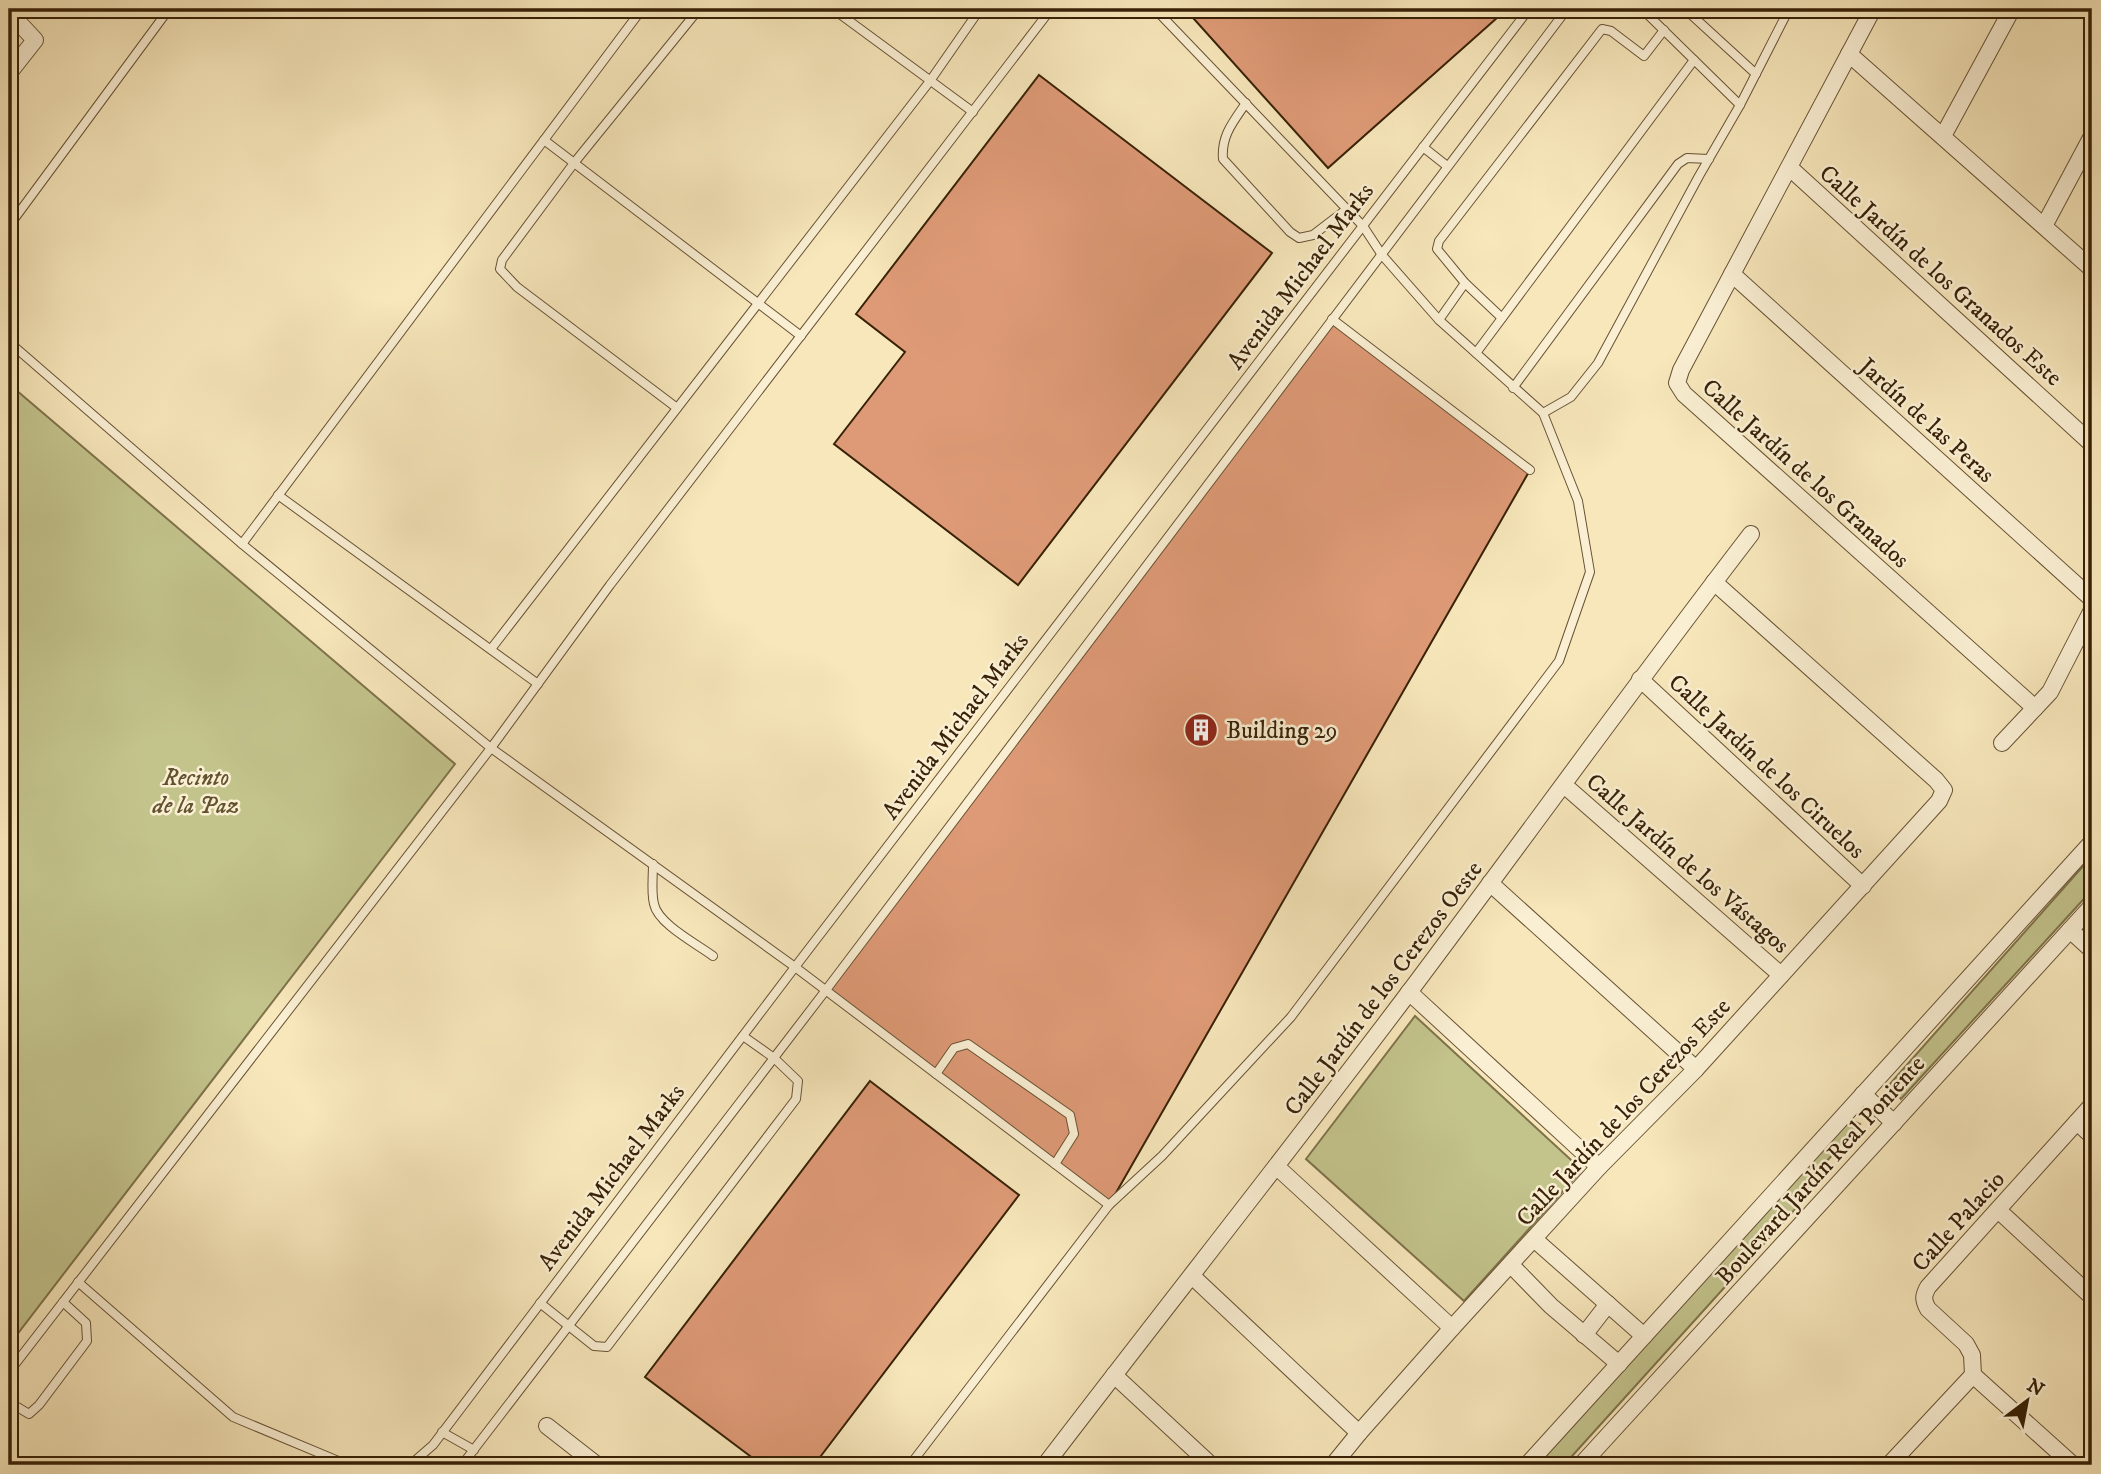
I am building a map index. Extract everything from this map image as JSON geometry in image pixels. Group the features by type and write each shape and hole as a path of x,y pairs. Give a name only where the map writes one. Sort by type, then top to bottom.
{"street":[{"name":"Calle Jardín de los Granados","path":"1873,9 1681,370 1677,383 1684,394 2035,708"},
{"path":"1943,136 2012,9"},
{"path":"9,12 35,40 9,73"},
{"path":"1849,54 2092,269"},
{"path":"2044,226 2092,136"},
{"name":"Calle Jardín de los Granados Este","path":"1790,168 2092,444"},
{"name":"Jardín de las Peras","path":"1732,274 2092,599"},
{"name":"Calle Jardín de los Cerezos Oeste","path":"1045,1465 1277,1167 1751,534"},
{"name":"Calle Jardín de los Cerezos Este","path":"1333,1465 1452,1328 1599,1167 1696,1069 1863,886 1939,801 1944,790 1714,582"},
{"path":"2002,743 2050,692 2092,610"},
{"name":"Calle Jardín de los Ciruelos","path":"1640,679 1863,886"},
{"name":"Calle Jardín de los Vástagos","path":"1564,785 1781,975"},
{"name":"Boulevard Jardín Real Poniente","path":"1527,1465 2092,842"},
{"path":"1490,883 1696,1069"},
{"name":"Boulevard Jardín Real Poniente","path":"1581,1465 2092,906"},
{"path":"2070,930 2092,950"},
{"path":"1409,992 1599,1167"},
{"path":"1863,1094 1894,1123"},
{"name":"Calle Palacio","path":"1973,1375 1972,1355 1966,1344 1928,1309 1924,1295 1928,1287 2092,1105"},
{"path":"2077,1122 2092,1136"},
{"path":"1277,1167 1452,1328"},
{"path":"1998,1210 2092,1297"},
{"path":"1534,1239 1644,1336"},
{"path":"1511,1265 1551,1306 1619,1364"},
{"path":"1192,1276 1359,1433"},
{"path":"1584,1335 1608,1304"},
{"path":"1114,1375 1211,1465"},
{"path":"1889,1465 1973,1375 2073,1465"},
{"path":"547,1426 577,1459 597,1465"}],"lane":[{"path":"9,226 169,9"},
{"path":"242,544 642,9"},
{"path":"677,408 517,287 500,269 502,260 573,163 699,9"},
{"path":"833,9 972,112"},
{"path":"491,649 930,80 980,9"},
{"path":"9,1372 491,748 610,585 1051,9"},
{"path":"910,1465 1109,1205 1162,1156 1291,1017 1559,661 1590,572 1578,501 1542,413 1439,320 1382,255 1363,226 1155,9"},
{"name":"Avenida Michael Marks","path":"410,1465 433,1445 795,967 1529,9"},
{"path":"463,1465 826,990 1567,9"},
{"path":"1642,9 1740,106"},
{"path":"1685,9 1756,74"},
{"path":"1542,413 1571,397 1598,362 1740,106 1789,9"},
{"path":"1502,318 1465,283 1437,248 1439,241 1602,29 1611,31 1644,56 1664,30"},
{"path":"1476,353 1695,61"},
{"path":"1245,103 1226,134 1222,146 1223,159 1290,232 1299,238 1313,235 1347,209"},
{"path":"544,140 801,336"},
{"path":"1423,147 1447,166"},
{"path":"1513,388 1678,164 1687,158 1709,159"},
{"path":"1439,320 1465,283"},
{"path":"1332,319 1530,470"},
{"path":"9,342 242,544 491,748 795,967 1109,1205"},
{"path":"278,495 538,684"},
{"path":"653,864 653,902 656,913 713,956"},
{"path":"540,1303 594,1346 607,1347 796,1099 798,1081 774,1058 743,1036"},
{"path":"936,1074 954,1048 968,1044 1070,1115 1074,1134 1055,1164"},
{"path":"78,1282 233,1417 348,1465"},
{"path":"9,1402 29,1414 39,1405 87,1341 86,1322 63,1302"},
{"path":"442,1432 474,1450"}],"green space":[{"name":"Recinto de la Paz","path":"9,384 455,764 9,1345"},
{"path":"2092,856 2092,890 1901,1099 1889,1085"},
{"path":"1415,1016 1582,1170 1464,1301 1306,1159"},
{"path":"1847,1118 1860,1124 1816,1173 1798,1206 1564,1465 1535,1465"}],"building":[{"path":"1185,9 1507,9 1328,168"},
{"path":"1039,75 1272,253 1018,585 834,444 905,352 856,314"},
{"name":"Building 29","path":"1332,319 1530,470 1109,1205 826,990"},
{"path":"870,1081 1019,1195 814,1465 762,1465 645,1377"}],"place":[{"name":"Building 29","path":"1201,730"}]}
